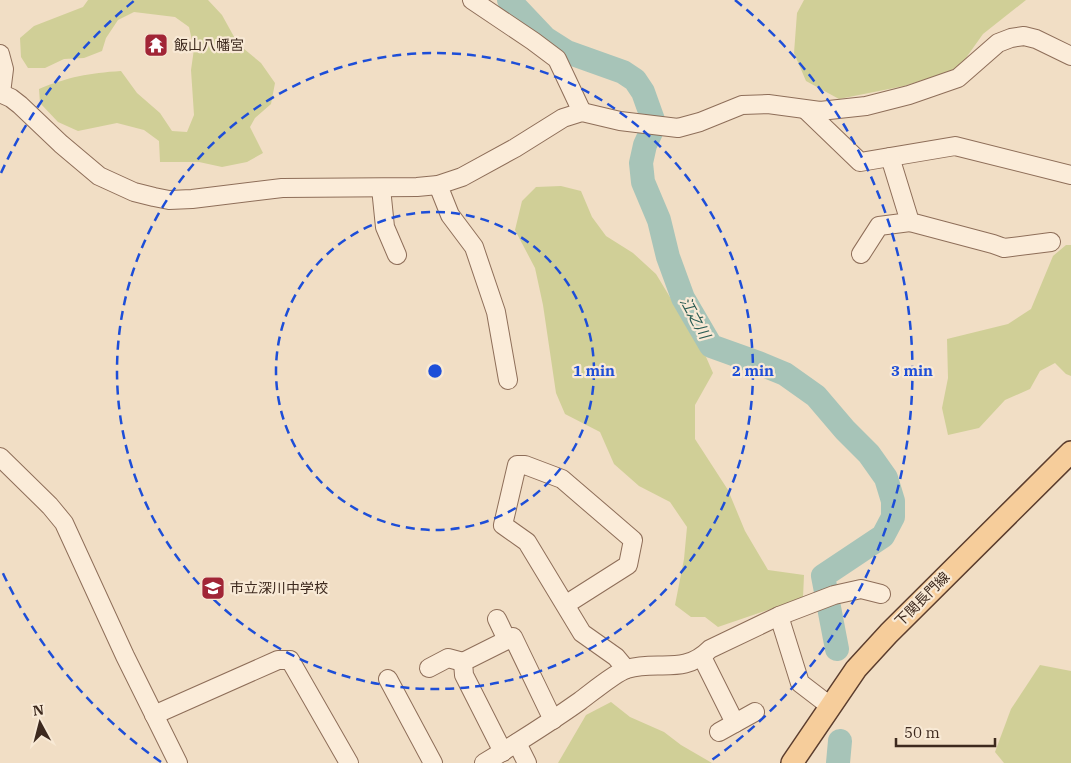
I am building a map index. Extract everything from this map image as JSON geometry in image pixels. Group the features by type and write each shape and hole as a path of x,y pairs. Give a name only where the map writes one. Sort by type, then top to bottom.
{"main road":[{"name":"下関長門線","path":"792,763 856,669 889,633 1071,452"}],"street":[{"path":"472,0 557,59 582,112"},
{"path":"0,54 4,69 0,93 12,98 98,176 134,192 169,200 282,188 417,188 438,185 462,177 515,148 563,118 582,112 620,121 678,128 700,122 742,105 768,104 820,111 866,106 909,95 958,78 998,43 1011,38 1024,36 1036,39 1071,56"},
{"path":"806,110 860,162 955,146 1071,175"},
{"path":"890,157 910,222"},
{"path":"438,185 450,215 474,247 496,312 508,380"},
{"path":"381,188 385,227 397,255"},
{"path":"861,254 879,226 910,222 1004,248 1051,242"},
{"path":"0,457 50,506 64,523 124,656 178,763"},
{"path":"565,605 628,565 633,540 562,479 525,465 517,465 503,525 527,542 565,605 582,633 616,657 626,669"},
{"path":"484,763 553,720 626,669 645,665 671,666 686,664 702,657 710,649 779,616 834,594 862,589 881,594"},
{"path":"779,616 800,683 830,706"},
{"path":"497,620 507,640"},
{"path":"429,668 448,658 463,662 513,637 553,720"},
{"path":"702,657 735,723"},
{"path":"154,715 278,660 290,660 349,763"},
{"path":"463,662 464,675 510,748 527,763"},
{"path":"388,680 433,763"},
{"path":"719,732 755,712"}],"shaded area":[{"path":"88,0 208,0 222,15 238,44 261,63 275,83 271,104 255,118 250,127 263,153 247,162 222,167 199,162 160,162 159,141 144,130 117,123 78,131 58,122 40,103 39,89 79,76 121,71 137,93 160,113 172,131 187,132 194,115 191,70 194,49 189,27 175,17 134,12 118,20 106,38 102,51 84,58 64,59 45,68 28,68 21,57 20,38 34,26 83,7"},
{"path":"804,0 1026,0 983,34 958,69 904,86 839,99 806,81 794,53 797,13"},
{"path":"561,186 581,191 592,217 606,236 633,253 656,274 700,343 713,373 695,405 695,439 728,490 745,531 768,570 804,575 803,598 718,627 705,617 691,617 675,605 684,559 687,527 670,502 639,486 614,464 600,432 565,414 556,393 543,305 535,268 515,230 522,201 536,187"},
{"path":"1066,245 1071,245 1071,376 1066,374 1055,363 1040,371 1030,389 1005,400 979,428 948,435 942,408 948,378 947,339 1008,324 1031,309 1053,256"},
{"path":"1040,665 1071,671 1071,763 1004,763 995,752 1011,709"},
{"path":"611,702 630,717 664,732 681,745 712,763 558,763 586,715"}],"waterway":[{"name":"江之川","path":"509,0 545,38 567,52 623,72 635,80 643,92 653,120 652,130 645,145 641,163 643,182 659,220 668,257 683,298 711,346 785,374 816,396 845,430 869,454 886,478 893,501 893,517 883,536 823,576 837,649"},
{"name":"江之川","path":"838,763 840,741"}],"place":[{"name":"飯山八幡宮","path":"156,45"},
{"name":"市立深川中学校","path":"213,588"}]}
